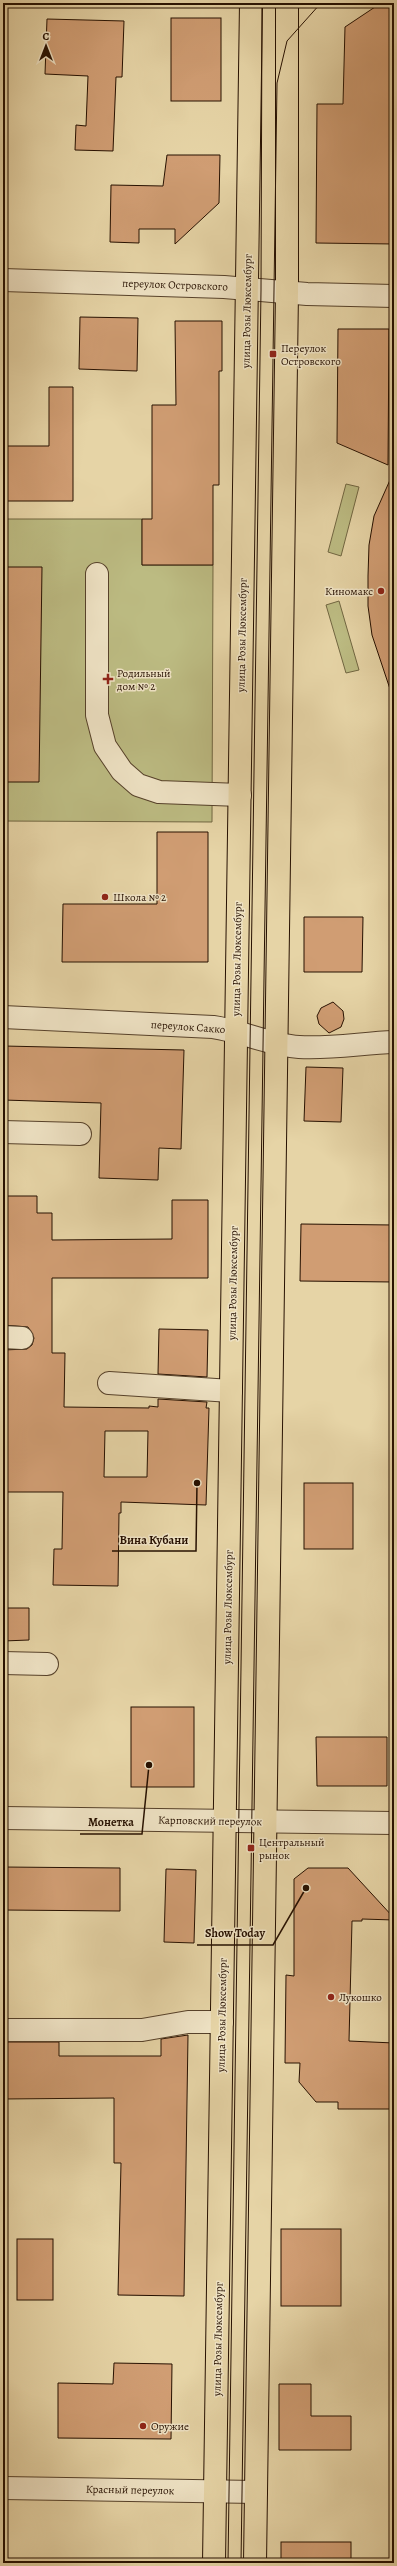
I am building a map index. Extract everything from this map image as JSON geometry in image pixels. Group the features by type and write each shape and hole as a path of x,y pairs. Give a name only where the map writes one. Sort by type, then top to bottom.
{"main road":[{"name":"улица Розы Люксембург","path":"214,2563 251,3"},
{"path":"255,2563 287,292 287,3"}],"street":[{"name":"переулок Островского","path":"3,280 394,296"},
{"path":"97,574 97,714 105,746 122,771 145,787 159,792 240,795"},
{"name":"переулок Сакко","path":"3,1017 213,1027 236,1030 276,1043 300,1047 394,1042"},
{"path":"3,1132 80,1134"},
{"path":"109,1383 231,1391"},
{"path":"3,1663 47,1664"},
{"name":"Карповский переулок","path":"3,1818 394,1823"},
{"path":"3,2030 142,2030 188,2022 222,2022"},
{"name":"Красный переулок","path":"3,2488 256,2492"}],"shaded area":[{"path":"346,484 359,487 341,556 328,552"},
{"name":"Родильный дом № 2","path":"3,519 142,519 142,565 213,565 212,822 3,821"},
{"path":"339,601 359,670 346,673 326,605"}],"building":[{"path":"381,3 394,3 394,244 316,243 317,104 343,104 345,27"},
{"path":"171,18 221,18 221,101 171,101"},
{"path":"47,19 124,21 122,77 116,77 113,151 75,150 76,125 86,126 88,76 45,74"},
{"path":"167,155 220,155 219,203 175,244 175,229 139,229 139,243 110,242 111,185 163,186"},
{"path":"80,317 138,318 137,371 79,369"},
{"path":"175,321 222,321 222,371 219,371 219,485 213,485 213,565 142,565 142,519 152,519 152,405 176,405"},
{"path":"338,329 389,329 388,465 337,443"},
{"path":"49,387 73,387 73,501 3,501 3,446 49,446"},
{"name":"Киномакс","path":"394,471 394,689 390,689 372,635 368,606 368,576 369,545 374,516"},
{"path":"3,567 42,567 39,782 3,782"},
{"path":"157,832 208,832 208,962 62,962 63,904 157,904"},
{"path":"304,917 363,917 362,972 304,972"},
{"path":"333,1002 343,1011 344,1019 341,1027 329,1033 319,1024 317,1016 321,1008"},
{"path":"4,1046 184,1050 181,1149 159,1148 158,1180 99,1178 101,1103 3,1100"},
{"path":"306,1067 343,1068 341,1122 304,1121"},
{"path":"3,1196 37,1196 37,1213 52,1213 52,1240 172,1239 172,1200 208,1200 208,1278 52,1278 52,1353 65,1353 64,1407 149,1408 149,1406 158,1407 158,1399 207,1402 206,1408 209,1408 206,1505 121,1502 121,1513 119,1513 118,1586 53,1585 54,1549 62,1549 63,1492 3,1492 3,1350 27,1349 32,1345 34,1338 28,1327 3,1325","holes":["105,1431 148,1431 147,1477 104,1477"]},
{"path":"301,1224 394,1225 394,1282 300,1281"},
{"path":"159,1329 208,1330 207,1377 158,1374"},
{"path":"304,1483 353,1483 353,1549 304,1549"},
{"path":"3,1608 29,1608 29,1640 3,1641"},
{"path":"131,1707 194,1707 194,1787 131,1787"},
{"path":"316,1737 387,1737 387,1786 317,1786"},
{"path":"3,1867 120,1868 120,1911 3,1910"},
{"path":"308,1868 348,1868 394,1918 394,1920 362,1919 362,1921 352,1921 349,2041 394,2043 394,2109 338,2109 338,2102 316,2102 299,2082 300,2063 285,2063 286,1975 294,1976 294,1879"},
{"path":"166,1869 196,1870 194,1943 164,1942"},
{"path":"188,2035 184,2296 118,2295 121,2163 114,2163 114,2098 3,2099 3,2042 59,2042 59,2056 161,2056 161,2039"},
{"path":"281,2229 341,2229 341,2306 281,2306"},
{"path":"17,2239 53,2239 53,2300 17,2300"},
{"path":"114,2363 172,2364 171,2439 58,2438 58,2383 113,2384"},
{"path":"279,2384 311,2384 311,2416 351,2416 351,2450 279,2450"},
{"path":"281,2542 351,2542 351,2563 281,2563"}],"tram line":[{"path":"228,2563 261,290 262,3"},
{"path":"241,2563 277,83 287,41 321,3"}],"place":[{"name":"Переулок Островского","path":"273,354"},
{"name":"Киномакс","path":"381,591"},
{"name":"Родильный дом № 2","path":"108,679"},
{"name":"Школа № 2","path":"105,897"},
{"name":"Вина Кубани","path":"197,1483"},
{"name":"Монетка","path":"149,1765"},
{"name":"Центральный рынок","path":"251,1848"},
{"name":"Show Today","path":"306,1888"},
{"name":"Лукошко","path":"331,1997"},
{"name":"Оружие","path":"143,2426"}]}
